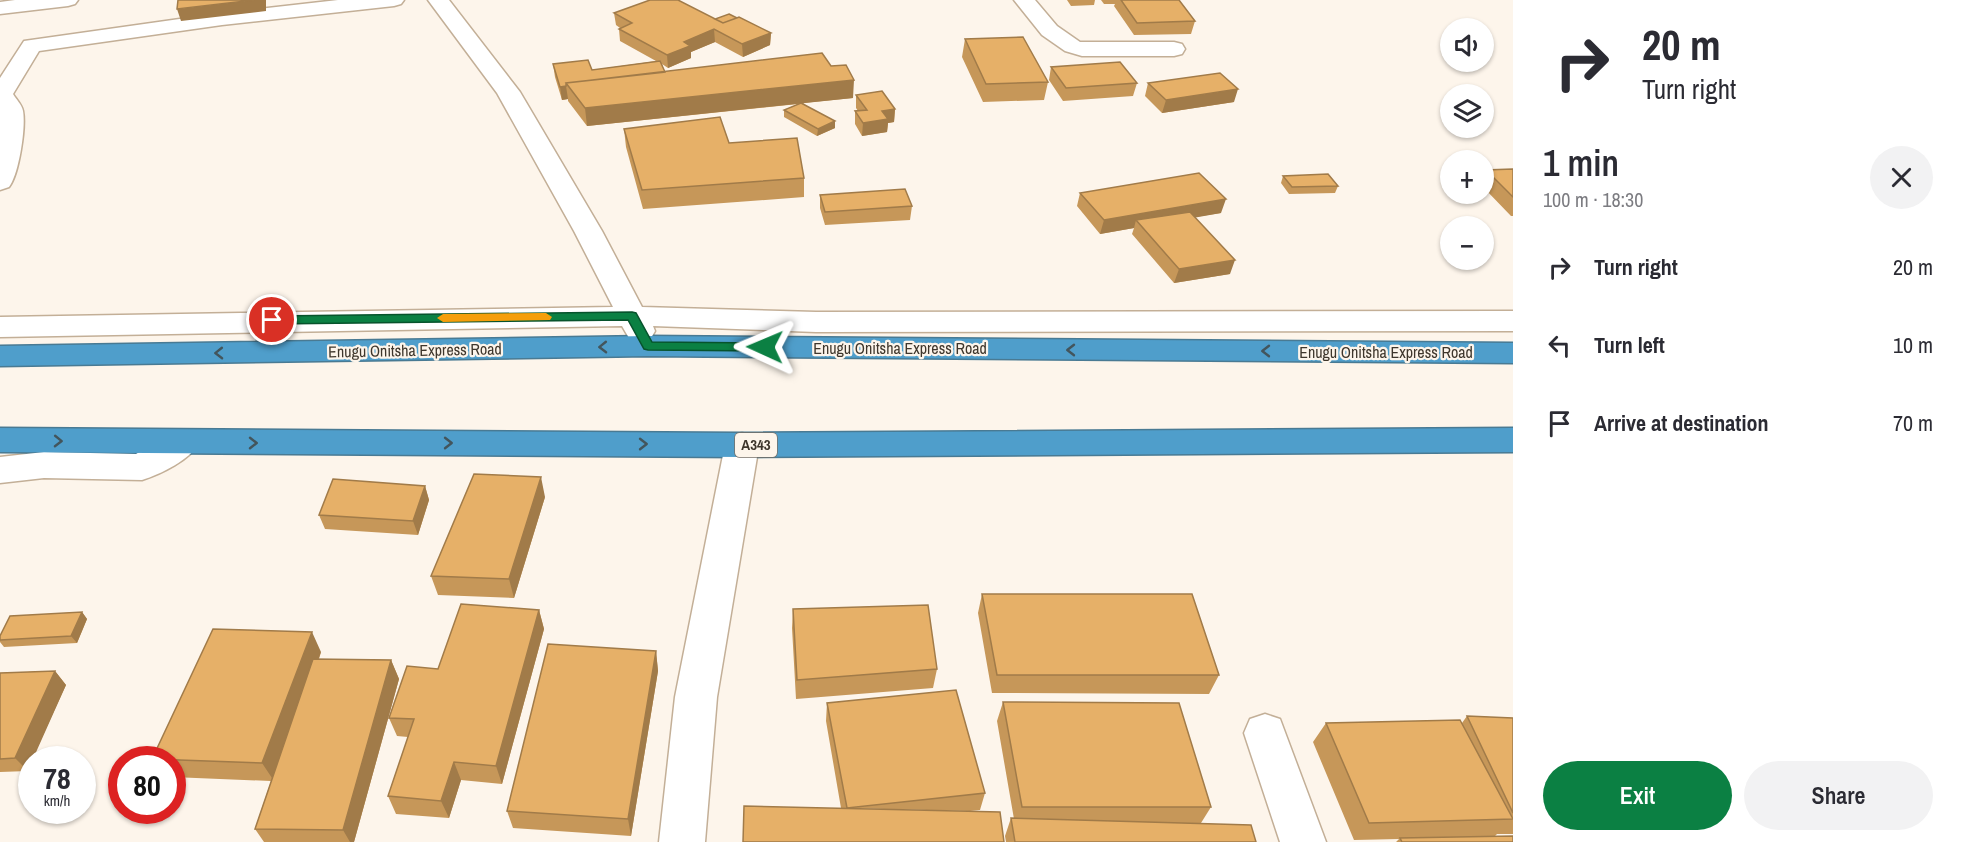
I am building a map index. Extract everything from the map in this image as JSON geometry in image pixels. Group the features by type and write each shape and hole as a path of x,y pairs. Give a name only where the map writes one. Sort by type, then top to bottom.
{"highway":[{"name":"Enugu Onitsha Express Road","path":"0,356 648,346 1513,353"},
{"name":"A343","path":"0,440 741,445 1513,440"}],"street":[{"path":"0,8 68,0"},
{"path":"0,182 9,145 11,110 0,94 32,46 222,19 394,0"},
{"path":"438,0 508,92 588,231 648,346"},
{"path":"1024,0 1060,42 1069,47 1082,50 1174,49"},
{"path":"0,327 632,316 816,322 1513,321"},
{"path":"0,470 44,465 142,467 183,442"},
{"path":"682,842 696,697 741,445"},
{"path":"1265,733 1303,842"}],"building":[{"path":"178,0 254,0 177,9"},
{"path":"650,0 678,0 723,23 739,17 771,33 742,44 714,29 684,42 690,46 667,55 619,29 632,23 614,13"},
{"path":"1121,0 1179,0 1195,21 1137,23"},
{"path":"729,14 737,18 723,23 715,19"},
{"path":"1023,37 1048,82 986,84 965,39"},
{"path":"822,53 831,66 846,65 854,80 585,108 566,83"},
{"path":"588,60 592,70 660,61 665,72 566,83 566,86 560,87 553,64"},
{"path":"1120,62 1137,83 1066,88 1051,67"},
{"path":"1220,73 1238,89 1166,100 1148,83"},
{"path":"882,91 895,109 882,111 888,119 863,123 855,111 867,110 856,95"},
{"path":"801,103 835,121 818,129 784,110"},
{"path":"720,117 729,143 797,138 804,178 642,190 624,129"},
{"path":"1513,169 1513,197 1494,178 1494,170"},
{"path":"1199,173 1226,199 1104,220 1080,193"},
{"path":"1328,174 1338,186 1292,187 1283,176"},
{"path":"905,189 912,206 825,212 820,195"},
{"path":"1190,212 1235,260 1179,269 1136,220"},
{"path":"474,474 541,477 509,579 431,576"},
{"path":"333,479 425,486 413,521 319,515"},
{"path":"982,594 1192,594 1219,675 997,675"},
{"path":"461,604 539,610 496,766 454,762 441,801 388,796 414,719 389,718 407,666 438,669"},
{"path":"928,605 937,669 797,680 793,609"},
{"path":"82,612 71,636 0,640 10,616"},
{"path":"213,629 312,632 262,763 186,760 186,746 158,746"},
{"path":"548,644 656,651 628,819 507,811"},
{"path":"313,659 391,660 343,830 255,829"},
{"path":"55,671 21,746 18,746 15,758 0,759 0,673"},
{"path":"956,690 985,793 847,808 827,703"},
{"path":"1003,702 1179,703 1211,807 1022,807"},
{"path":"1467,716 1513,718 1513,813"},
{"path":"1460,720 1513,819 1369,823 1326,723"},
{"path":"744,806 1000,812 1004,842 743,842"},
{"path":"1011,818 1251,825 1256,842 1015,842"},
{"path":"1513,836 1513,842 1402,842 1400,838"}],"slow traffic":[{"path":"443,318 546,317"}],"route":[{"path":"272,320 632,316 648,346 765,347"}]}
